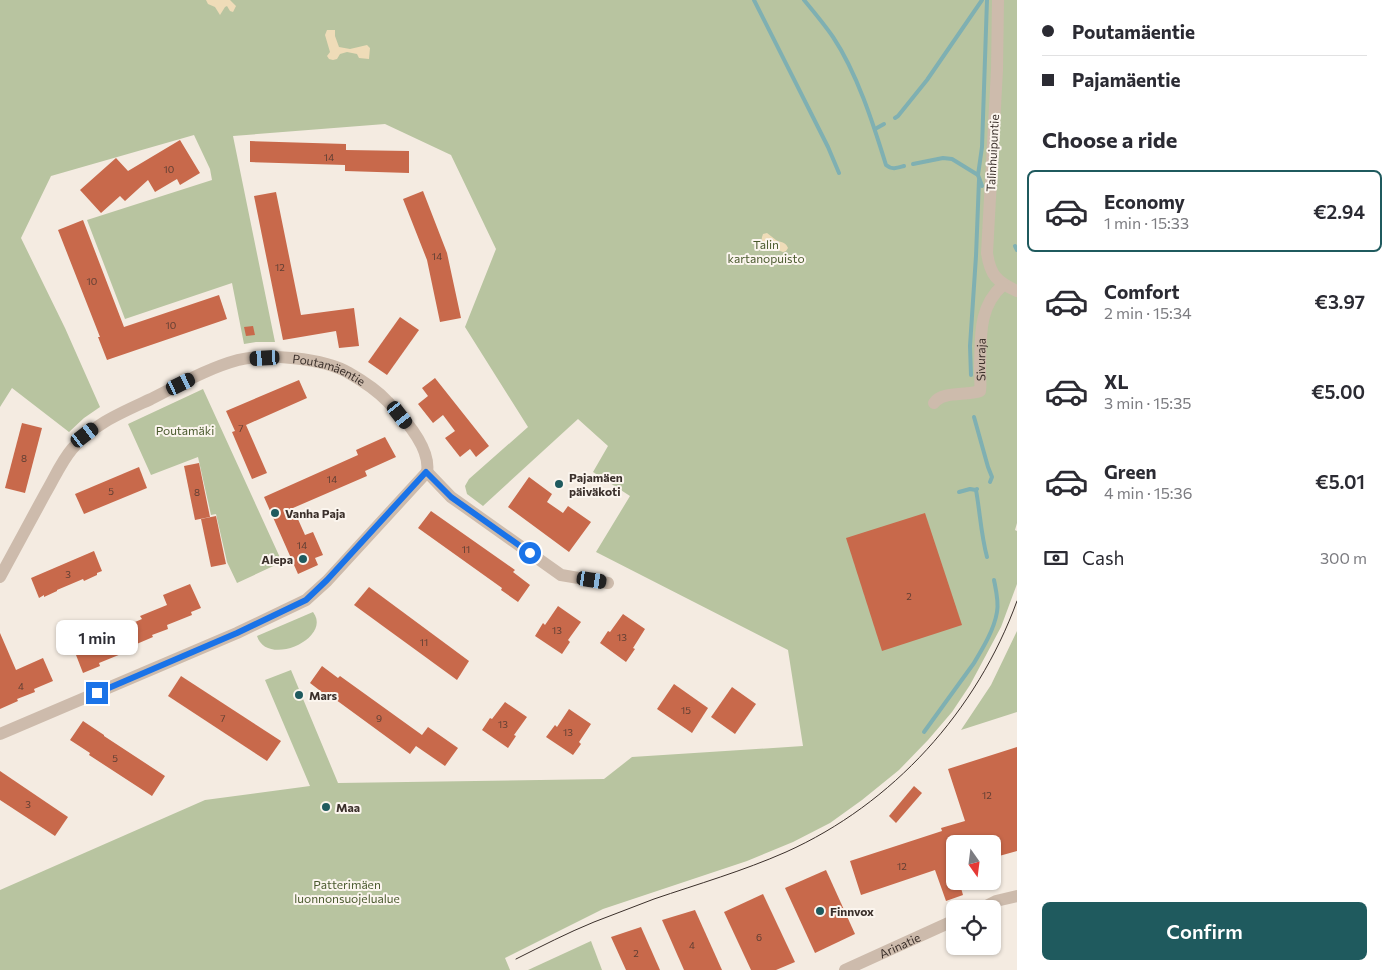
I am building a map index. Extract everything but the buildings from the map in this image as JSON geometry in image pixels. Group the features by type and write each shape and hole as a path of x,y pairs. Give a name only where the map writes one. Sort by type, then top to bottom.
{"street":[{"name":"Talinhuipuntie","path":"998,0 997,70 987,253 988,264 997,279 1004,285 1017,291"},
{"name":"Sivuraja","path":"934,403 943,396 980,391 983,317 990,299 1004,285"},
{"name":"Poutamäentie","path":"0,577 66,456 85,435 121,413 193,378 238,360 289,358 323,363 349,372 383,397 400,415 414,434 427,457 426,472"},
{"path":"0,734 237,633 306,600 327,580 426,472 451,497 561,575 608,583"},
{"path":"1000,900 1017,896"},
{"name":"Arinatie","path":"845,970 946,924"}],"green space":[{"name":"Talin kartanopuisto","path":"0,0 1017,0 1017,523 1015,530 1017,531 1017,584 1001,627 970,685 952,712 899,770 830,823 793,842 747,861 603,909 505,958 510,970 0,970 0,890 205,800 310,786 265,680 291,670 338,783 604,779 632,757 803,746 788,650 596,552 630,496 593,472 608,446 578,419 483,506 467,494 465,486 469,479 528,427 465,327 496,249 451,155 385,124 233,136 275,342 244,344 232,283 125,319 87,220 212,180 210,169 194,135 51,176 21,238 65,328 100,407 69,432 12,388 0,407"},
{"name":"Poutamäki","path":"203,389 282,562 237,583 227,562 216,514 211,515 198,457 151,475 128,424"},
{"path":"313,612 317,622 314,631 307,639 296,646 273,649 263,645 257,636"},
{"path":"1017,631 1017,712 961,730 991,685"},
{"path":"591,941 602,970 528,970"}],"sand":[{"path":"206,0 230,0 236,6 233,12 227,6 225,7 220,15 215,7 208,4"},
{"path":"327,30 335,30 339,47 350,49 367,45 370,48 369,59 359,58 357,54 347,52 340,54 337,59 329,59 327,56 330,52 325,35"},
{"path":"767,233 776,240 786,244 788,248 786,251 764,249 762,238 763,234"}],"waterway":[{"path":"754,0 828,147 839,173"},
{"path":"804,0 833,37 850,66 870,116 886,165 892,168 904,166"},
{"path":"895,118 927,80 982,0"},
{"path":"978,175 982,147 987,0"},
{"path":"875,129 884,124"},
{"path":"913,164 943,158 952,159 978,175 982,186"},
{"path":"971,375 970,346 979,180"},
{"path":"1015,246 1017,250"},
{"path":"974,417 992,477 990,482"},
{"path":"959,492 970,489 976,490"},
{"path":"977,489 987,557"},
{"path":"924,732 974,663 991,632 998,608 994,580"}],"tram line":[{"path":"516,959 594,922 770,859 825,832 862,808 896,780 927,750 955,716 979,680 1000,641 1017,601"}],"place":[{"name":"Pajamäen päiväkoti","path":"559,484"},
{"name":"Vanha Paja","path":"275,513"},
{"name":"Alepa","path":"303,559"},
{"name":"Mars","path":"299,695"},
{"name":"Maa","path":"326,807"},
{"name":"Finnvox","path":"820,911"}],"route":[{"path":"97,693 237,633 306,600 313,595 426,472 451,497 530,553"}],"park label":[{"name":"Patterimäen luonnonsuojelualue","path":"347,891"}]}
